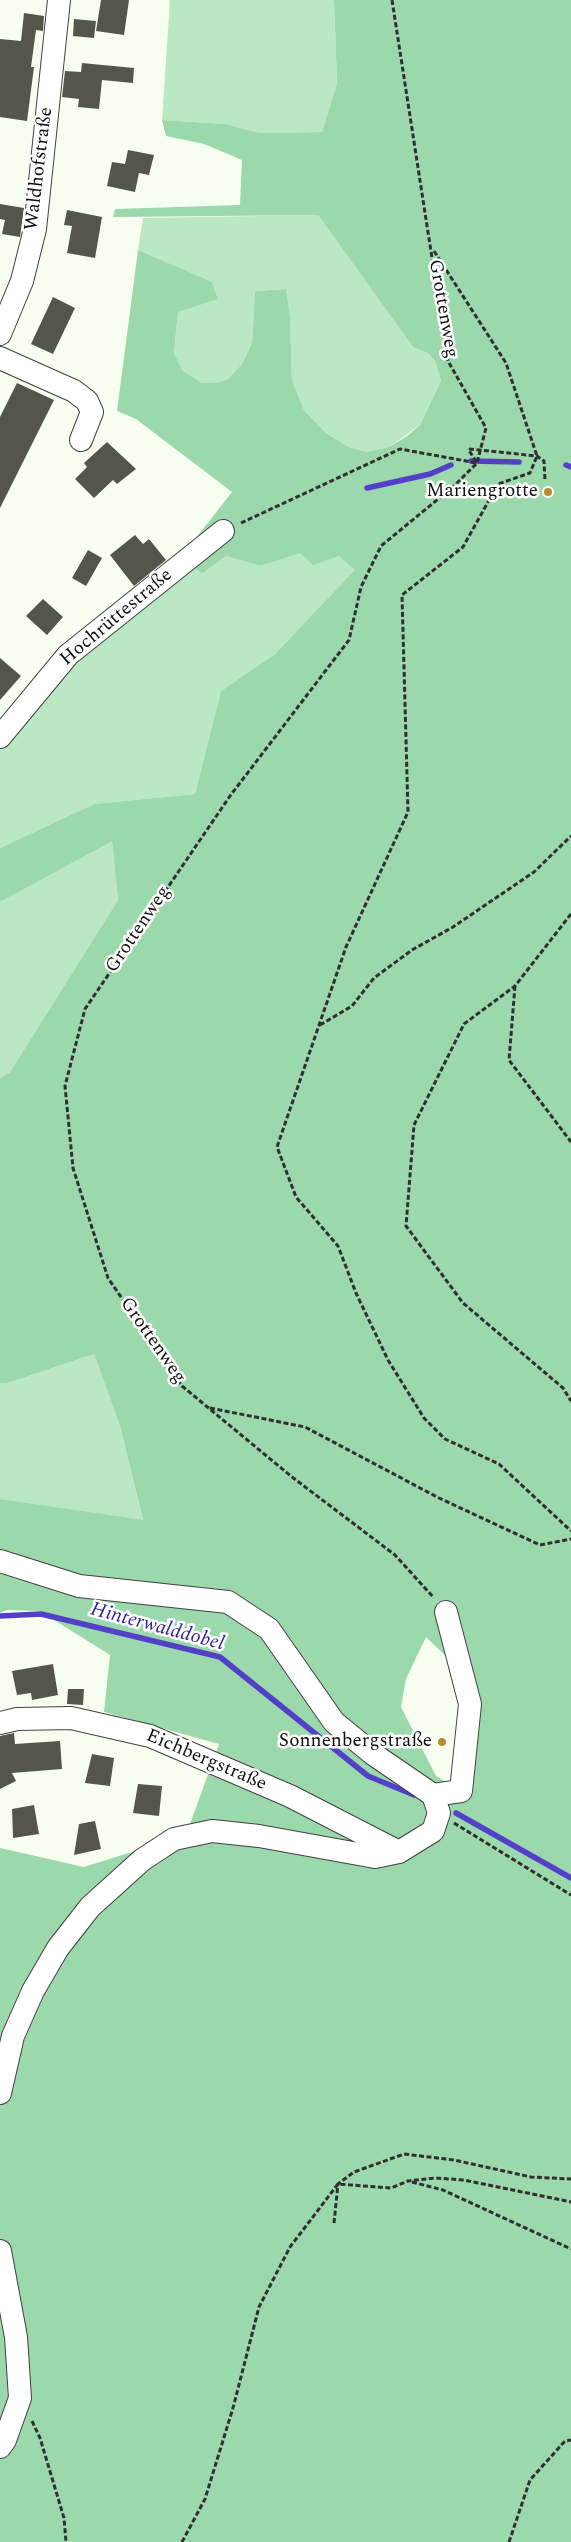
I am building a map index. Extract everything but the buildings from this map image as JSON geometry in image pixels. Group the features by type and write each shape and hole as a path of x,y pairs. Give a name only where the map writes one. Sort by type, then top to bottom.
{"street":[{"name":"Waldhofstraße","path":"0,334 22,281 35,229 59,0"},
{"path":"0,358 74,391 87,400 92,412 81,440"},
{"name":"Hochrüttestraße","path":"0,737 68,655 223,531"},
{"path":"0,1561 79,1586 228,1602 269,1629 334,1722 436,1804"},
{"path":"436,1804 461,1791 470,1704 446,1612"},
{"name":"Eichbergstraße","path":"0,1723 17,1719 71,1718 150,1736 290,1796 399,1852"},
{"path":"0,2093 13,2036 33,1991 58,1948 90,1907 142,1860 174,1839 212,1831 259,1836 375,1857 399,1852 433,1831 436,1804"},
{"path":"0,2251 16,2337 20,2398 5,2440 0,2447"}],"path":[{"name":"Grottenweg","path":"392,0 448,360 486,428 476,463 454,486 380,546 361,587 349,640 230,796 86,1009 65,1086 73,1168 108,1278 182,1386 292,1477 395,1555 446,1612"},
{"path":"432,248 506,363 537,456 530,473 498,484 463,548 402,595 408,812 346,948 277,1147 296,1197 338,1246 356,1293 388,1360 424,1418 445,1439 499,1464 571,1531"},
{"path":"223,531 400,449 476,463"},
{"path":"476,463 468,449 537,456 544,461 545,480"},
{"path":"320,1025 352,1006 374,978 412,950 454,927 534,872 571,836"},
{"path":"571,914 515,986 464,1024 414,1125 406,1226 463,1303 563,1388 571,1401"},
{"path":"515,986 509,1060 571,1142"},
{"path":"208,1407 305,1428 439,1498 540,1545 571,1539"},
{"path":"436,1804 571,1895"},
{"path":"182,2542 204,2499 233,2408 259,2307 290,2247 338,2184 354,2172 404,2154 454,2160 531,2177 571,2179"},
{"path":"338,2184 391,2188 408,2182 434,2178 464,2180 571,2202"},
{"path":"408,2182 443,2190 571,2249"},
{"path":"334,2223 338,2184"},
{"path":"20,2398 40,2438 64,2518 66,2542"},
{"path":"509,2542 530,2480 565,2441 571,2440"}],"green space":[{"path":"170,0 334,0 337,83 322,132 260,133 225,124 162,120"},
{"path":"334,0 571,0 571,2542 0,2542 0,1848 84,1867 186,1835 219,1744 104,1712 110,1655 40,1611 7,1610 0,1613 0,1499 143,1520 120,1426 94,1354 8,1383 0,1383 0,1078 10,1072 118,900 112,841 0,902 0,848 94,804 195,794 221,691 275,654 355,570 339,556 313,565 300,553 260,566 226,556 202,574 191,564 185,552 232,492 136,419 117,411 138,250 212,282 218,299 178,312 174,353 183,371 202,383 220,382 229,379 242,364 252,343 255,291 286,289 290,317 292,380 304,410 326,433 349,447 366,452 389,447 407,436 420,425 441,381 435,361 428,353 413,347 318,215 113,217 115,209 240,205 242,160 204,144 166,136 162,120 225,124 260,133 322,132 337,83","holes":["426,1637 453,1663 470,1704 461,1791 436,1776 401,1707 406,1679"]},
{"path":"318,215 413,347 428,353 435,361 441,381 420,425 389,447 366,452 349,447 326,433 304,410 292,380 290,317 285,289 255,291 252,343 242,364 230,379 221,382 202,383 183,371 174,353 178,311 218,299 212,283 138,250 143,218"},
{"path":"300,552 339,556 356,570 275,654 221,691 195,794 94,804 0,848 0,744 76,652 191,564 202,574 226,556 260,566"},
{"path":"112,840 118,900 10,1072 0,1078 0,902"},
{"path":"94,1354 120,1426 143,1521 0,1499 0,1383 8,1383"}],"waterway":[{"path":"471,461 519,462"},
{"path":"367,488 430,474 451,465"},
{"path":"566,465 571,467"},
{"name":"Hinterwalddobel","path":"0,1616 41,1614 220,1657 368,1776 414,1795"},
{"name":"Hinterwalddobel","path":"456,1813 571,1878"}],"place":[{"name":"Mariengrotte","path":"548,492"},
{"name":"Sonnenbergstraße","path":"442,1742"}]}
